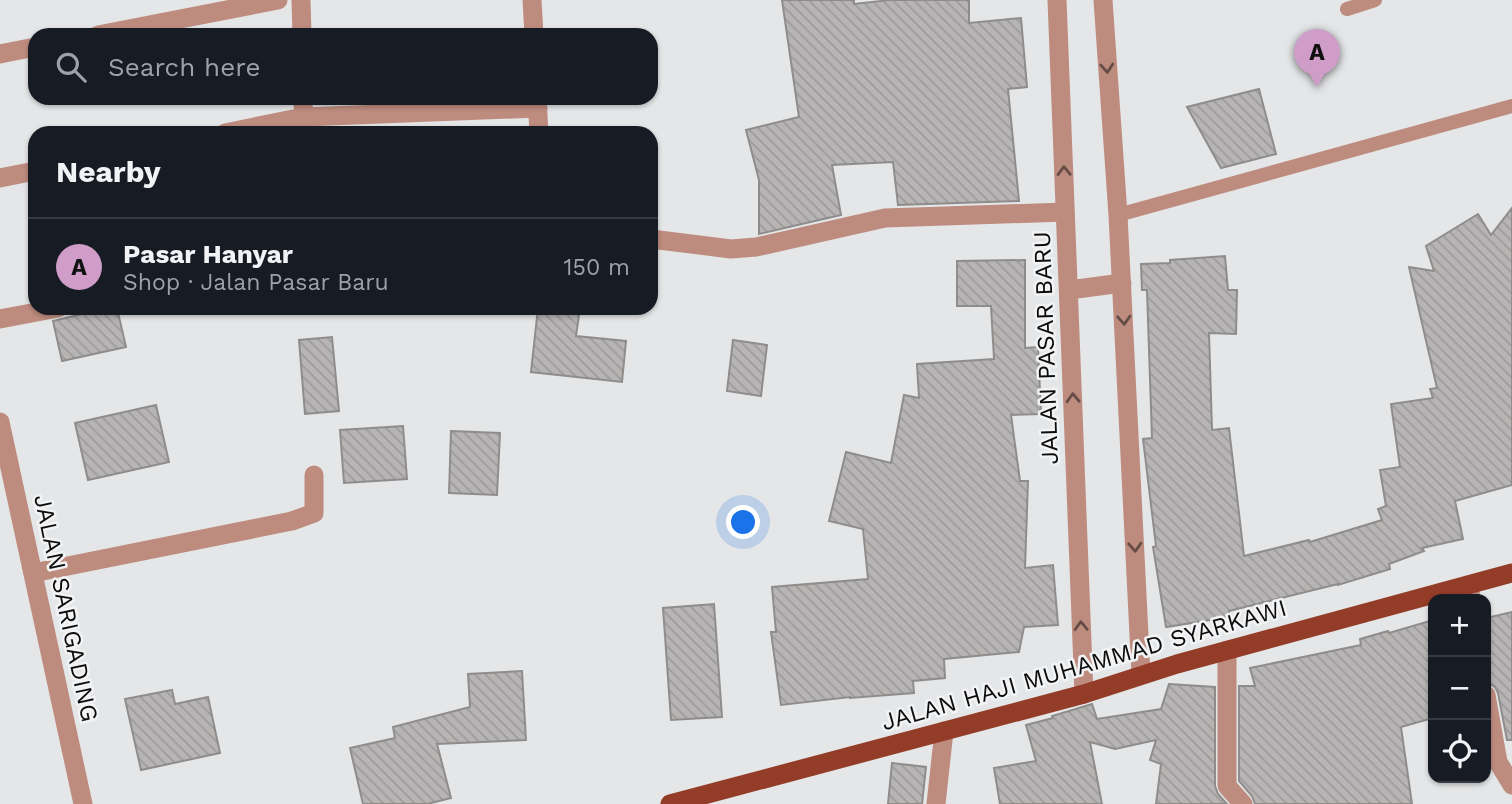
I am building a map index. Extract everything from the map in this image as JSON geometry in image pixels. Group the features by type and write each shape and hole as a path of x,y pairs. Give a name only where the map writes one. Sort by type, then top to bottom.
{"main road":[{"name":"JALAN HAJI MUHAMMAD SYARKAWI","path":"670,804 1084,694 1227,650 1470,592 1512,573"}],"street":[{"path":"134,28 278,0"},
{"path":"301,0 302,28"},
{"path":"533,0 534,28"},
{"name":"JALAN PASAR BARU","path":"1057,0 1084,694"},
{"path":"1102,0 1118,215 1142,675"},
{"path":"0,54 28,48"},
{"path":"258,126 304,116 502,105"},
{"path":"538,105 539,126"},
{"path":"0,178 28,172"},
{"path":"658,240 731,249 757,247 885,218 1065,212"},
{"path":"1069,290 1122,284"},
{"path":"0,319 28,314"},
{"name":"JALAN SARIGADING","path":"0,422 83,804"},
{"path":"33,573 292,521 314,513 314,475"},
{"path":"1227,650 1227,786 1243,804"},
{"path":"1490,720 1498,762 1512,785"},
{"path":"936,804 944,731"}],"lane":[{"path":"1347,9 1375,0"},
{"path":"1118,215 1512,106"}],"building":[{"path":"782,0 854,0 854,4 890,0 969,0 969,23 1021,18 1027,87 1008,89 1019,201 898,205 893,162 832,165 841,215 759,234 759,180 746,130 799,117"},
{"path":"1259,89 1276,154 1221,168 1187,107"},
{"path":"1512,208 1512,485 1455,501 1463,539 1422,548 1424,551 1389,564 1390,569 1338,585 1229,611 1230,617 1166,627 1153,547 1156,546 1143,439 1152,438 1147,290 1142,290 1141,264 1225,256 1228,290 1237,290 1236,334 1209,333 1212,430 1229,428 1244,556 1309,540 1310,542 1382,520 1378,509 1386,506 1380,470 1400,467 1391,404 1433,398 1430,389 1437,388 1409,267 1434,271 1426,246 1478,214 1491,235"},
{"path":"1025,260 1025,348 1038,347 1041,414 1011,415 1020,481 1028,481 1025,568 1053,565 1058,625 1024,627 1019,652 944,659 945,678 913,681 914,693 781,705 771,632 776,632 772,587 868,579 863,529 829,521 846,452 891,463 904,395 919,398 917,364 994,359 991,306 957,306 957,261"},
{"path":"78,315 119,315 126,347 62,361 53,321"},
{"path":"537,315 579,315 576,336 626,341 622,382 531,372"},
{"path":"332,337 339,411 305,414 299,340"},
{"path":"733,340 767,345 761,396 727,391"},
{"path":"156,405 169,462 88,480 75,423"},
{"path":"403,426 407,479 344,483 340,430"},
{"path":"451,431 500,433 497,495 449,493"},
{"path":"714,604 722,717 671,720 663,608"},
{"path":"1512,612 1512,740 1507,740 1498,693 1491,685 1491,617"},
{"path":"1428,621 1428,719 1401,727 1412,804 1255,804 1252,796 1239,781 1239,686 1255,686 1250,668 1361,645 1360,639 1388,631 1389,633"},
{"path":"522,671 526,740 437,744 451,798 427,804 363,804 350,748 395,738 393,727 470,707 468,674"},
{"path":"1169,684 1215,687 1215,786 1227,804 1156,804 1161,764 1150,760 1156,740 1115,749 1090,742 1102,804 1000,804 994,768 1036,761 1026,725 1092,704 1097,719 1161,709"},
{"path":"172,690 175,704 208,697 220,753 141,770 125,699"},
{"path":"892,763 926,767 922,804 888,804"}],"place":[{"name":"Pasar Hanyar","path":"1317,87"}]}
